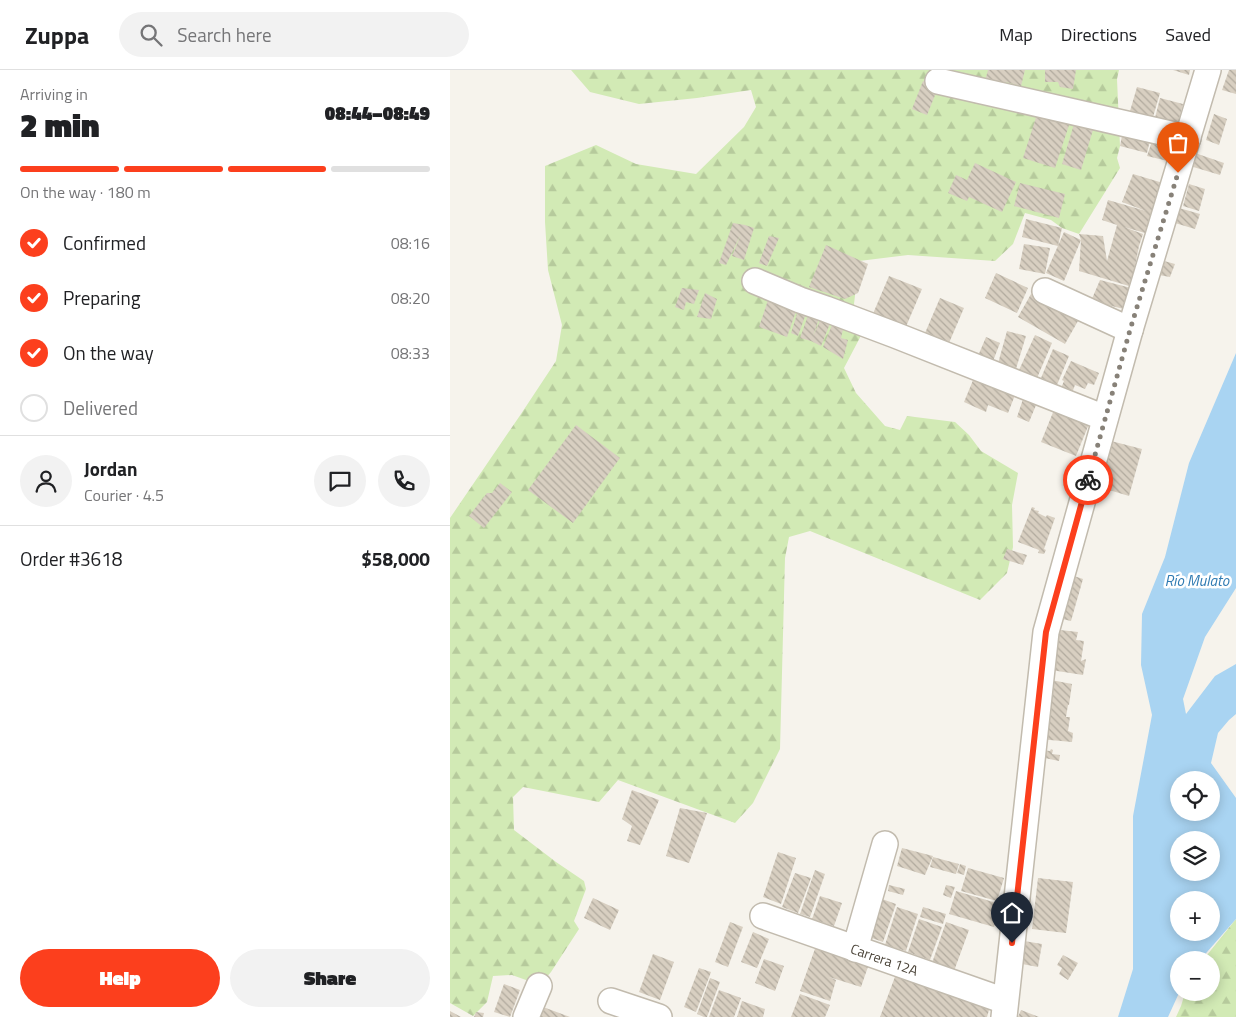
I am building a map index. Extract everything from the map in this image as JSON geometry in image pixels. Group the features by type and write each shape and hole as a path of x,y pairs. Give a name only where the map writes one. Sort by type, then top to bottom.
{"street":[{"path":"1005,1009 1046,632 1130,330 1208,70"},
{"path":"938,81 1188,138"},
{"path":"755,281 1105,418"},
{"path":"1045,292 1130,330"},
{"path":"855,949 885,844"},
{"name":"Carrera 12A","path":"763,916 855,949 1005,1009"},
{"path":"526,1017 539,986"},
{"path":"611,1001 659,1017"}],"green space":[{"path":"571,70 1119,70 1117,79 1120,146 1117,158 1120,168 1079,234 1062,228 1051,220 1025,213 1013,244 995,261 908,255 859,261 854,304 865,328 844,368 856,393 885,426 900,430 907,416 955,422 969,435 981,451 1018,473 1012,505 1013,547 1007,573 980,600 810,531 789,537 785,558 780,749 753,803 735,823 618,780 599,802 523,787 513,797 514,830 584,881 586,889 574,921 579,929 551,972 540,985 512,975 493,976 487,1002 473,1016 450,1003 450,518 556,361 562,325 548,270 545,222 545,166 596,145 636,164 696,174 744,127 756,107 751,90 639,104 590,92"},
{"path":"1236,919 1236,1017 1176,1017 1183,1001 1220,1001 1220,951 1210,951"}],"water":[{"name":"Río Mulato","path":"1236,353 1236,588 1205,637 1183,699 1186,714 1215,676 1236,664 1236,714 1218,733 1211,763 1217,771 1170,771 1170,821 1220,821 1220,776 1236,798 1236,919 1220,937 1220,891 1170,891 1170,941 1217,941 1208,951 1170,951 1170,1001 1175,1001 1168,1017 1118,1017 1133,969 1133,816 1152,715 1141,665 1142,614 1165,557 1189,463"}],"building":[{"path":"988,70 1025,70 1021,86 1006,82 1004,86 985,81"},
{"path":"1045,70 1076,70 1073,89 1060,87 1058,82 1045,82"},
{"path":"1173,70 1190,70 1189,75"},
{"path":"1229,70 1236,70 1236,94 1222,90"},
{"path":"923,81 938,88 927,115 912,109"},
{"path":"1137,87 1160,93 1153,117 1130,111"},
{"path":"1160,98 1183,104 1178,124 1155,118"},
{"path":"1039,108 1071,119 1055,168 1023,158"},
{"path":"1214,114 1227,119 1219,145 1206,140"},
{"path":"1074,124 1093,130 1081,170 1062,164"},
{"path":"1124,126 1152,132 1147,153 1120,146"},
{"path":"1154,135 1179,142 1172,162 1147,156"},
{"path":"1195,153 1224,163 1220,175 1190,166"},
{"path":"975,163 1016,182 1002,212 969,197 967,201 948,193 956,175 967,180"},
{"path":"1133,174 1163,183 1145,233 1124,227 1143,234 1129,286 1079,271 1081,240 1079,234 1103,236 1107,261 1117,225 1102,220 1108,200 1146,211 1122,202"},
{"path":"1020,183 1065,194 1059,218 1014,206"},
{"path":"1189,184 1205,189 1199,211 1183,206"},
{"path":"1179,208 1200,214 1195,229 1175,223"},
{"path":"1026,219 1062,228 1058,246 1022,237"},
{"path":"733,223 754,228 744,260 732,256 741,234 726,265 719,263"},
{"path":"1064,232 1081,240 1064,281 1046,273"},
{"path":"769,236 779,238 767,266 759,263"},
{"path":"1024,244 1050,248 1045,274 1019,269"},
{"path":"826,245 868,264 858,293 845,299 809,287"},
{"path":"1157,259 1175,264 1170,277 1153,274"},
{"path":"996,273 1028,288 1017,313 985,298"},
{"path":"889,276 922,289 905,329 872,316"},
{"path":"1100,280 1131,288 1124,309 1091,301"},
{"path":"682,288 699,290 694,304 686,302 684,310 675,307"},
{"path":"705,293 717,299 711,319 697,317"},
{"path":"770,294 800,300 787,337 759,327"},
{"path":"1031,294 1078,321 1065,344 1018,317"},
{"path":"812,297 798,336 791,333 802,298"},
{"path":"940,298 964,308 949,343 925,333"},
{"path":"813,301 824,305 813,336 827,305 836,309 821,346 800,338"},
{"path":"838,310 847,313 841,338 848,340 843,359 823,347"},
{"path":"1007,331 1026,336 1015,372 997,367"},
{"path":"1035,335 1052,343 1037,378 1019,370"},
{"path":"986,337 1000,343 990,369 975,363"},
{"path":"1053,349 1069,356 1057,385 1041,378"},
{"path":"1071,361 1099,373 1094,385 1088,383 1085,389 1075,385 1070,398 1059,393 1064,381 1062,380"},
{"path":"976,373 1017,390 1008,413 988,405 986,412 964,402"},
{"path":"1025,393 1039,398 1029,422 1017,417"},
{"path":"1056,405 1091,419 1076,456 1041,442"},
{"path":"576,425 620,458 573,523 528,490"},
{"path":"1111,441 1142,449 1129,496 1099,487"},
{"path":"500,483 512,492 484,528 469,516 487,493 492,493"},
{"path":"1032,507 1046,517 1047,515 1055,518 1044,554 1038,553 1039,550 1018,542"},
{"path":"1007,549 1027,555 1023,565 1003,559"},
{"path":"1071,575 1083,579 1071,621 1058,618"},
{"path":"1060,630 1078,632 1076,640 1084,641 1081,661 1086,659 1083,675 1051,670"},
{"path":"1051,680 1072,684 1066,717 1070,717 1068,731 1073,733 1072,742 1039,739"},
{"path":"1051,749 1053,750 1052,754 1060,755 1059,761 1040,757 1041,750 1050,751"},
{"path":"632,790 659,800 640,845 627,841 632,826 622,819"},
{"path":"680,808 707,813 689,863 666,856"},
{"path":"902,848 933,856 925,875 897,866"},
{"path":"778,852 796,858 781,904 763,897"},
{"path":"933,857 959,864 956,874 930,867"},
{"path":"960,864 966,866 964,875 957,873"},
{"path":"968,868 1004,878 997,901 961,891"},
{"path":"815,870 825,874 810,917 800,914"},
{"path":"795,873 811,878 798,913 782,907"},
{"path":"1038,878 1073,882 1066,933 1032,929"},
{"path":"889,885 905,889 903,895 888,891"},
{"path":"946,885 955,887 951,898 943,895"},
{"path":"956,891 1000,904 994,927 949,914"},
{"path":"820,896 842,903 834,926 812,919"},
{"path":"593,898 619,910 610,930 584,918"},
{"path":"882,899 896,904 883,942 869,937"},
{"path":"897,907 918,914 906,951 885,945"},
{"path":"923,907 946,914 943,924 920,917"},
{"path":"919,919 942,927 930,960 908,952"},
{"path":"730,922 743,927 728,967 715,962"},
{"path":"946,922 969,930 954,971 932,963"},
{"path":"753,932 769,939 757,968 741,962"},
{"path":"1018,940 1042,944 1038,967 1022,964 1024,954 1017,953"},
{"path":"817,943 870,961 861,987 829,977 836,980 830,1001 800,991"},
{"path":"653,954 674,962 660,1000 639,992"},
{"path":"1063,955 1078,963 1068,980 1059,974 1062,968 1057,965"},
{"path":"764,959 784,966 775,991 755,983"},
{"path":"699,968 711,972 696,1012 684,1007"},
{"path":"896,974 991,1003 987,1017 880,1017"},
{"path":"710,978 720,982 707,1017 704,1017 697,1014"},
{"path":"504,984 520,990 510,1017 494,1012"},
{"path":"719,990 741,998 734,1017 709,1017"},
{"path":"800,994 830,1005 825,1017 791,1017"},
{"path":"742,1001 765,1009 763,1017 737,1017"},
{"path":"535,1004 570,1017 531,1017"},
{"path":"1021,1010 1039,1017 1018,1017"},
{"path":"450,1011 461,1017 450,1017"},
{"path":"476,1012 484,1013 483,1017 474,1017"}],"way so far":[{"path":"1088,480 1130,330 1178,173"}],"route":[{"path":"1012,943 1046,632 1088,480"}]}
